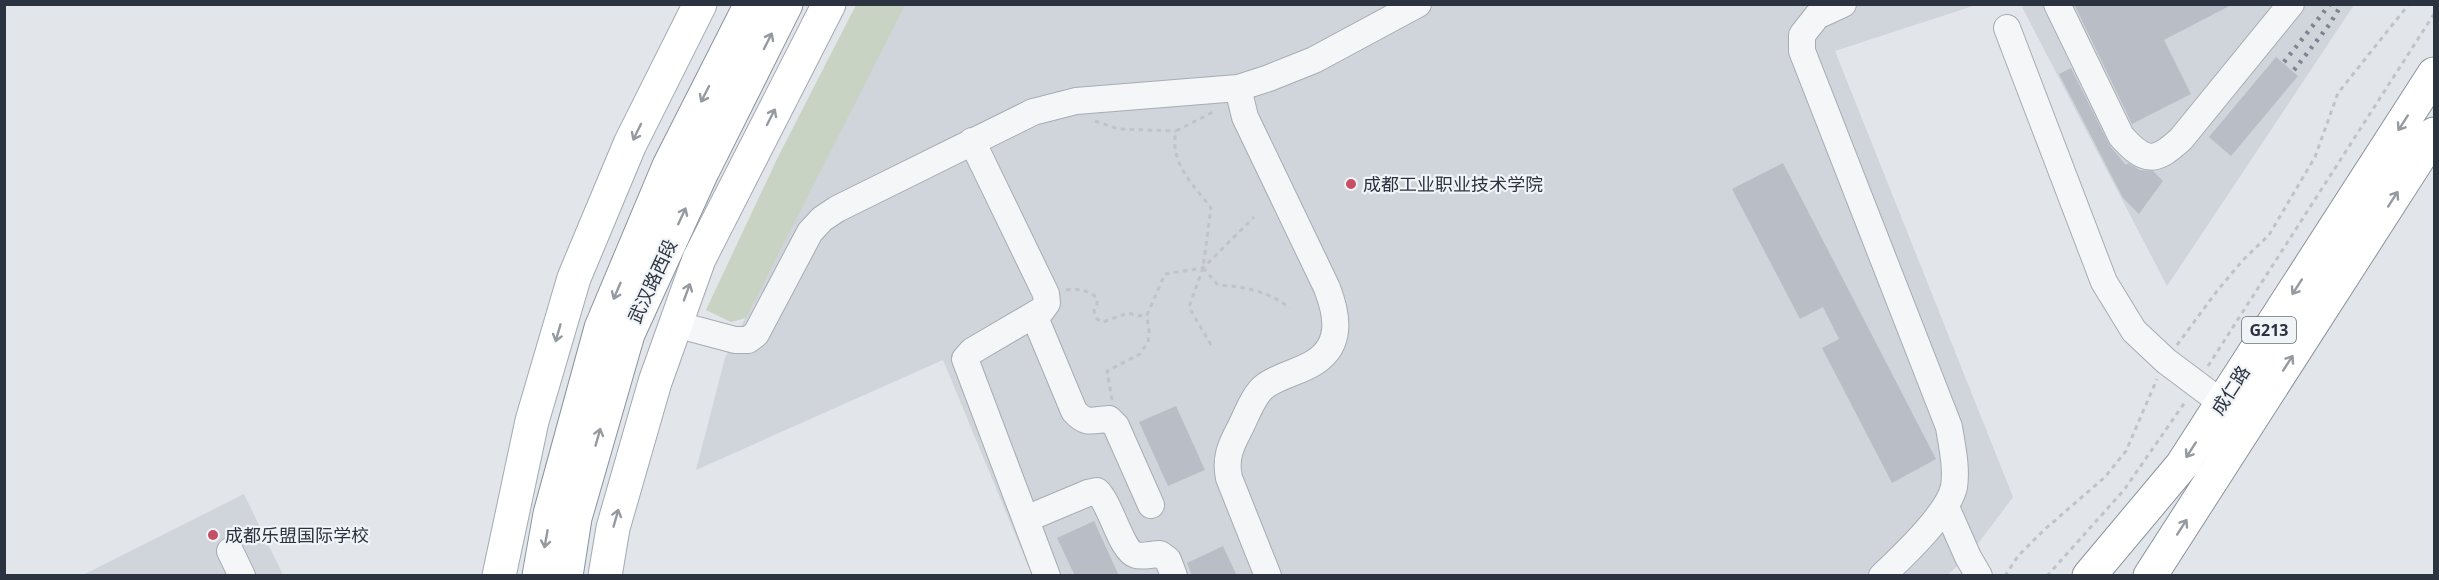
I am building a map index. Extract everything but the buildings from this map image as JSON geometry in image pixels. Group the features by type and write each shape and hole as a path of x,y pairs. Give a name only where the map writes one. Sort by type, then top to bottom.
{"main road":[{"path":"499,576 532,421 574,278 630,144 700,4"},
{"name":"武汉路西段","path":"539,576 550,514 601,328 669,166 751,4"},
{"name":"武汉路西段","path":"566,576 575,518 628,334 702,172 786,4"},
{"path":"605,576 613,528 655,382 699,259 829,4"},
{"name":"成仁路","path":"2089,576 2182,465 2210,393 2434,74"},
{"name":"成仁路","path":"2150,576 2434,134"}],"lane":[{"path":"675,324 735,340 748,340 756,334 810,232 822,219 837,209 1033,112 1076,101 1238,88 1314,60 1418,4"},
{"path":"1843,4 1817,16 1802,35 1802,51 1949,427 1954,460 1954,486 1946,507 1882,576"},
{"path":"2056,4 2121,136 2134,151 2149,158 2164,154 2181,139 2291,4"},
{"path":"2007,28 2104,282 2134,332 2166,361 2210,393"},
{"path":"1238,88 1245,117 1328,288 1336,312 1337,331 1330,348 1316,362 1263,388 1255,399 1226,463 1229,478 1268,576"},
{"path":"972,141 1040,304 1074,411 1082,420 1091,422 1109,419 1116,426 1152,505"},
{"path":"1040,304 972,351 965,359 1047,576"},
{"path":"1026,519 1097,491 1106,498 1127,549 1137,555 1160,554 1168,560 1174,576"},
{"path":"1946,507 1968,557 1980,576"},
{"path":"230,551 242,576"}],"path":[{"path":"2005,576 2018,556 2105,477 2126,451 2166,361 2217,291 2243,260 2269,235 2315,157 2338,93 2409,4"},
{"path":"2046,576 2210,393 2434,14"},
{"path":"1076,101 1092,120 1118,129 1176,131 1222,107 1238,88"},
{"path":"1176,131 1173,144 1178,163 1210,208 1203,268 1189,308 1211,345"},
{"path":"1109,419 1113,406 1107,371 1140,354 1148,342 1147,315 1165,274 1203,268 1254,217"},
{"path":"1203,268 1218,285 1242,286 1274,296 1290,308"},
{"path":"1040,304 1072,289 1091,292 1097,298 1094,311 1097,319 1102,322 1128,313 1138,316 1147,315"}],"shaded area":[{"name":"成都工业职业技术学院","path":"904,5 1976,5 1835,51 2013,497 1968,557 1947,575 1032,575 943,360 696,470 725,358"},
{"path":"2021,5 2354,5 2167,286"},
{"name":"成都乐盟国际学校","path":"244,494 283,575 81,576"}],"green space":[{"path":"856,5 905,5 746,318 731,322 706,310 778,157"}],"railway":[{"path":"2284,62 2330,4"},
{"path":"2294,70 2329,25 2342,4"}],"place":[{"name":"成都工业职业技术学院","path":"1351,184"},
{"name":"成都乐盟国际学校","path":"213,535"}]}
